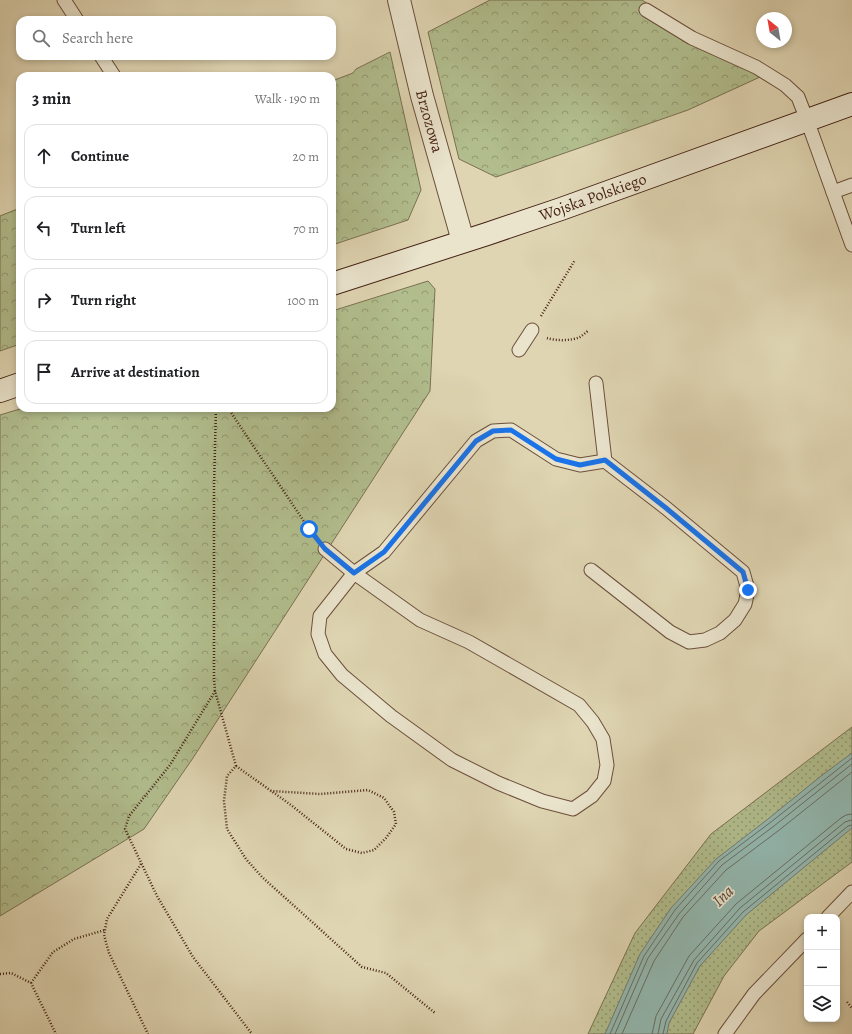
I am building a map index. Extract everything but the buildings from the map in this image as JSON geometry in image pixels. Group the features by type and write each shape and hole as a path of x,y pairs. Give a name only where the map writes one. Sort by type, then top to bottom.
{"street":[{"name":"Brzozowa","path":"399,0 422,96 464,241"},
{"name":"Wojska Polskiego","path":"336,283 561,209 852,104"},
{"path":"0,391 16,385"}],"lane":[{"path":"66,1 75,16"},
{"path":"646,10 692,38 756,67 785,85 798,97 852,245"},
{"path":"104,60 111,72"},
{"path":"833,192 852,184"},
{"path":"519,350 532,330"},
{"path":"591,570 670,632 689,642 705,640 720,633 735,620 745,604 748,590 743,572 605,460 596,383"},
{"path":"325,549 354,573 420,620 468,642 579,705 593,722 603,739 607,765 604,781 592,796 573,809 542,801 498,783 452,760 391,716 342,675 325,654 318,634 320,616 354,573 384,552 476,441 493,431 511,430 556,459 580,465 605,460"},
{"path":"831,914 852,892"},
{"path":"725,1034 754,994 804,942"}],"path":[{"path":"575,260 532,330 548,338 556,340 578,338 588,331"},
{"path":"216,412 214,487 214,678 215,691 236,766 291,805 346,849 362,853 374,850 386,838 396,824 394,812 384,798 368,790 320,794 272,791"},
{"path":"231,412 309,529 325,549"},
{"path":"215,691 170,765 129,816 125,829 157,896 193,957 252,1034"},
{"path":"236,766 227,776 224,800 227,829 246,859 262,877 362,967 386,973 435,1012"},
{"path":"141,863 107,919 104,935 109,953 148,1034"},
{"path":"31,983 54,952 74,939 105,930"},
{"path":"0,974 11,973 31,983 56,1034"},
{"path":"847,1002 852,1008"}],"green space":[{"path":"490,0 642,0 760,77 688,110 496,177 459,159 428,32"},
{"path":"390,52 421,190 408,220 336,244 336,79 353,73 356,69"},
{"path":"16,210 16,345 0,351 0,216"},
{"path":"428,281 435,289 430,391 193,758 144,829 0,916 0,415 16,410 16,412 336,412 336,310"},
{"path":"852,727 852,862 759,931 724,976 693,1034 588,1034 635,933 711,834"}],"water":[{"name":"Ina","path":"852,753 852,828 746,915 700,966 669,1023 667,1034 605,1034 640,954 671,908 716,859"}],"route":[{"path":"309,529 325,549 354,573 384,552 476,441 493,431 511,430 556,459 580,465 605,460 743,572 748,590"}]}
